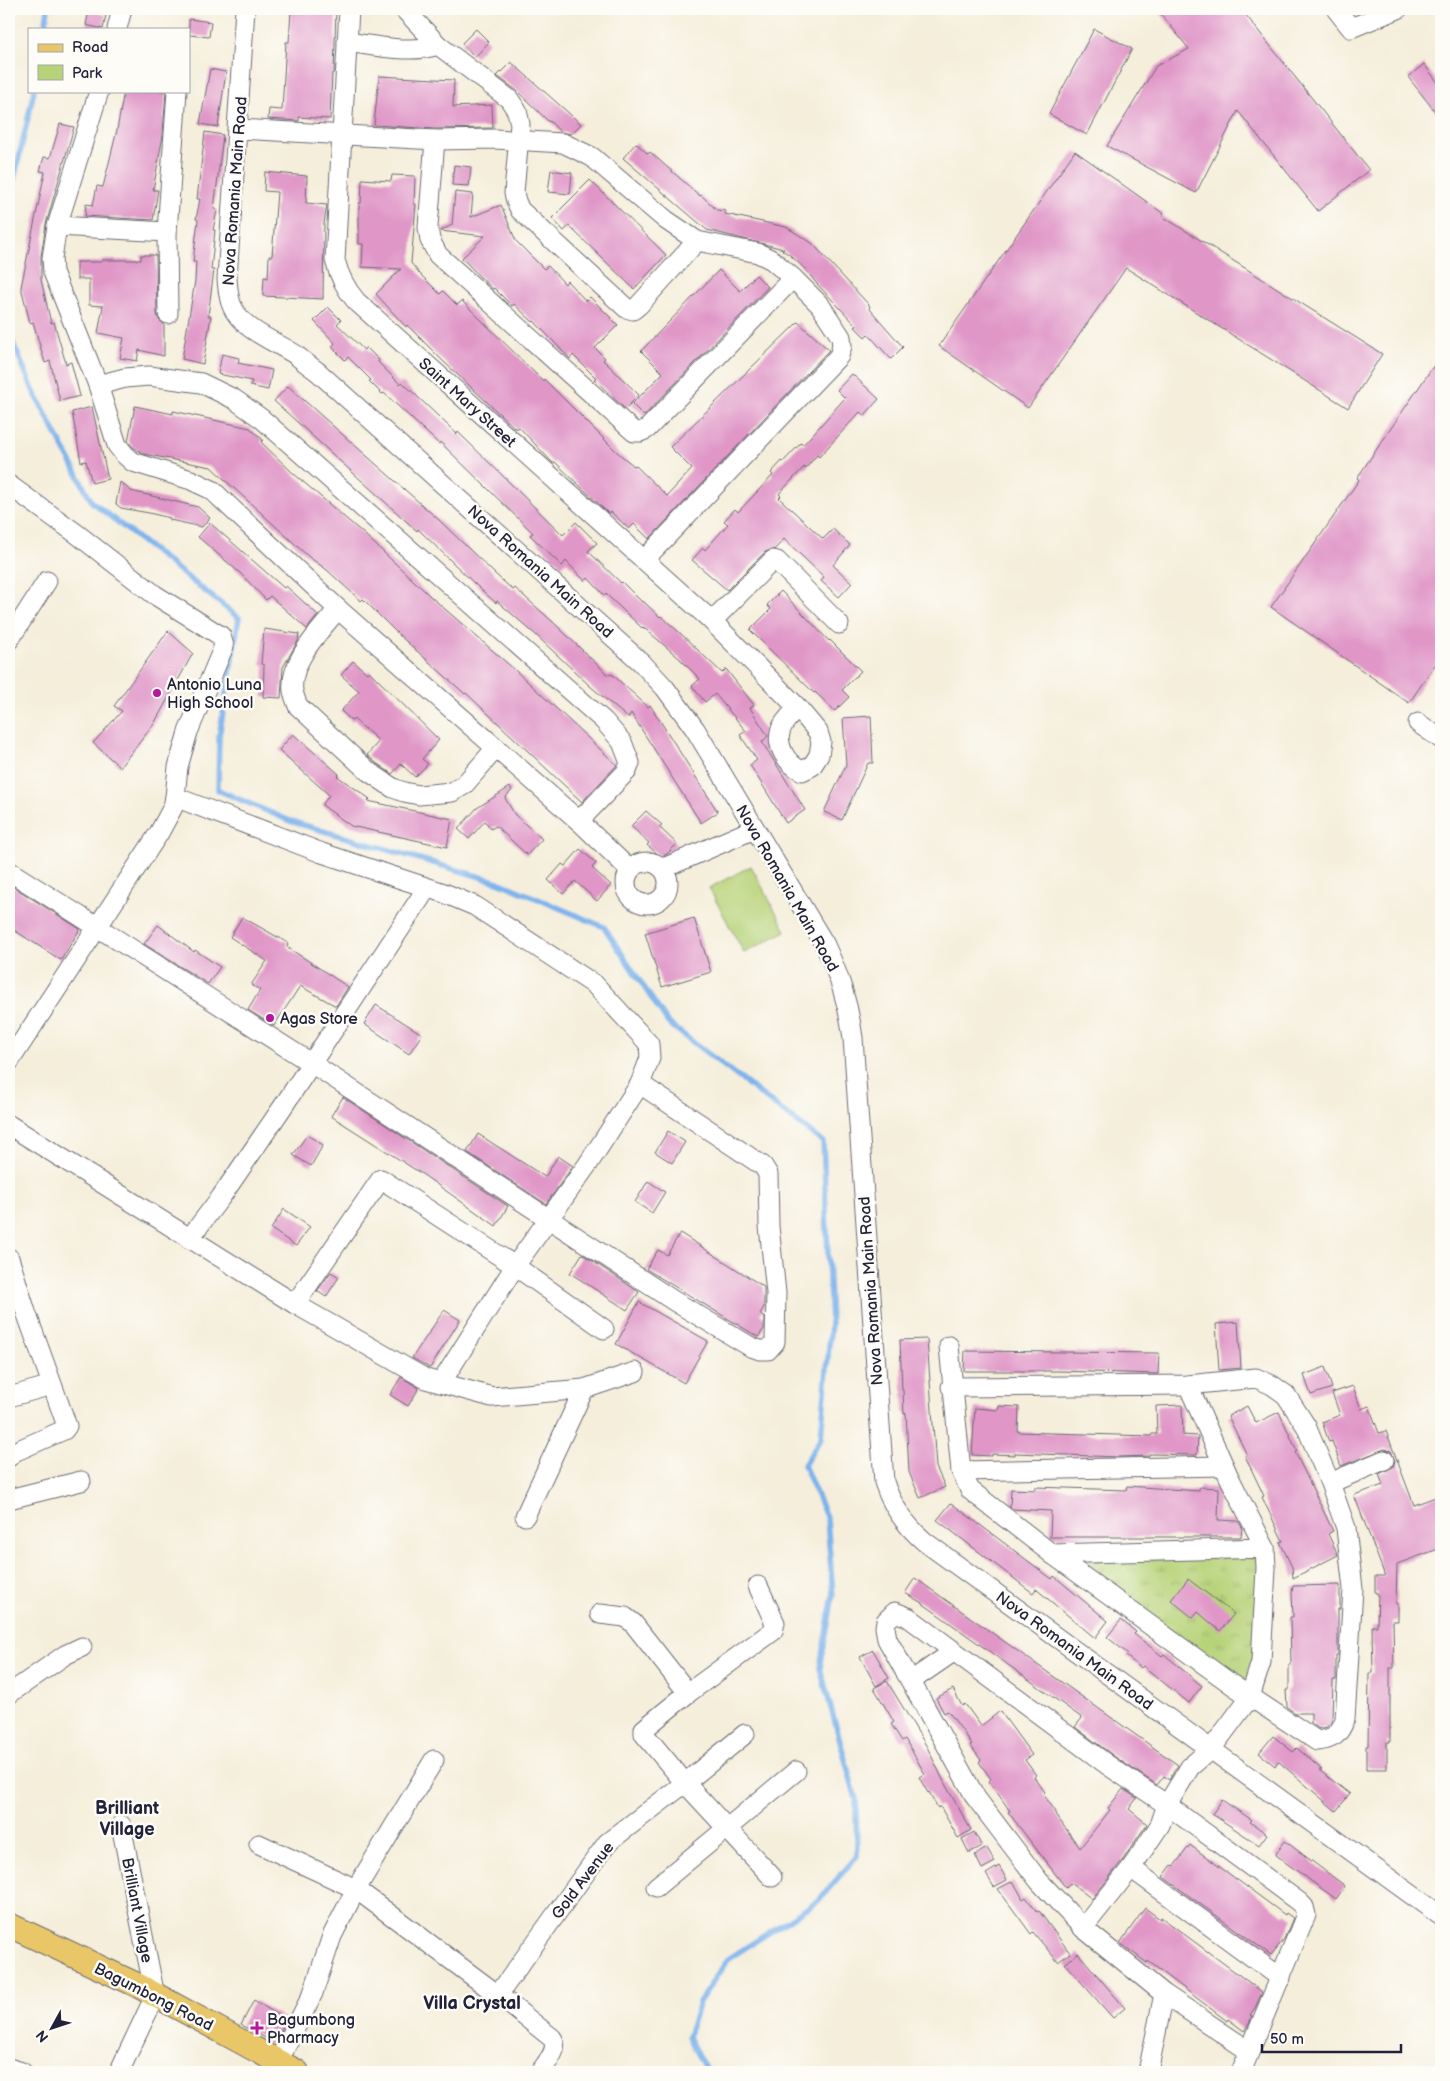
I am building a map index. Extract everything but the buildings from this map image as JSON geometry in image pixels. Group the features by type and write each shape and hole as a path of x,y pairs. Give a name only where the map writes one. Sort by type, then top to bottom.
{"main road":[{"name":"Bagumbong Road","path":"9,1925 137,1985 287,2067"}],"street":[{"path":"117,28 122,9"},
{"name":"Nova Romania Main Road","path":"246,9 227,279 228,294 232,307 239,318 318,372 642,664 665,688 695,730 824,945 839,976 848,1006 854,1048 884,1482 889,1498 910,1529 925,1542 1212,1748 1441,1916"},
{"name":"Saint Mary Street","path":"349,9 335,260 338,273 345,288 363,307 712,621 798,708"},
{"path":"404,9 438,45 509,99 517,112 520,124 514,193 520,210 626,308 633,310 639,305 696,241"},
{"path":"1336,9 1351,28 1398,9"},
{"path":"347,42 402,49 438,45"},
{"path":"99,92 58,226 52,258 53,272 98,385 116,445 133,462 190,480 212,490 338,609 580,821 630,870"},
{"path":"168,314 167,232 176,92"},
{"path":"239,129 435,140 495,139 563,143 592,157 666,220 696,241 758,253 772,260 793,278 820,306 841,337 842,346 839,356 644,560"},
{"path":"435,140 428,227 430,240 438,255 634,432 647,429 793,278"},
{"path":"58,226 167,232"},
{"path":"98,385 125,378 149,376 201,383 234,399 262,419 604,721 622,742 630,763 627,771 580,821"},
{"path":"9,485 77,534 156,595 221,636 224,646 188,732 178,767 175,797 169,816 98,929 9,1062"},
{"path":"712,621 774,560 839,624"},
{"path":"9,640 48,581"},
{"path":"338,609 305,650 293,680 293,692 298,706 368,771 393,788 404,792 419,795 452,792 464,785 496,748"},
{"path":"1418,723 1441,738"},
{"path":"175,797 322,853 476,906 595,985 649,1044 650,1058 640,1084 550,1219 515,1266 441,1383"},
{"path":"664,868 754,829"},
{"path":"642,862 650,862 664,868 669,881 665,895 660,901 647,905 633,899 626,885 630,870 642,862"},
{"path":"9,872 311,1063 674,1301 751,1347 768,1350 775,1342 776,1293 769,1226 768,1174 763,1166 640,1084"},
{"path":"189,1239 221,1198 427,888"},
{"path":"9,1125 295,1304 426,1379 492,1397 584,1389 635,1372"},
{"path":"295,1304 381,1178 515,1266 604,1329"},
{"path":"9,1258 17,1314 52,1385 68,1426 64,1430 14,1452 9,1457"},
{"path":"949,1346 952,1386 961,1471 970,1490 1052,1554 1250,1697 1318,1741 1330,1739 1340,1731 1345,1719 1353,1579 1346,1528 1330,1483 1306,1426 1286,1395 1272,1385 1256,1378 1188,1385 952,1386"},
{"path":"9,1397 52,1385"},
{"path":"1082,1928 1131,1868 1160,1824 1167,1805 1190,1767 1212,1748 1250,1697 1261,1662 1266,1568 1265,1548 1224,1466 1188,1385"},
{"path":"525,1516 584,1389"},
{"path":"1330,1483 1384,1460"},
{"path":"961,1471 1224,1466"},
{"path":"9,1499 81,1481"},
{"path":"1052,1554 1265,1548"},
{"path":"758,1586 775,1623 773,1631 644,1729 644,1734 685,1783 772,1877"},
{"path":"1241,2072 1250,2051 1281,1978 1306,1915 1304,1907 1167,1805 1109,1766 953,1652 908,1617 895,1612 886,1621 885,1633 976,1798 1039,1880 1082,1928 1164,1994 1250,2051"},
{"path":"600,1614 625,1617 633,1623 688,1694"},
{"path":"9,1694 65,1655 82,1646"},
{"path":"911,1680 953,1652"},
{"name":"Gold Avenue","path":"498,1995 607,1843 745,1734"},
{"path":"287,2067 332,1936 356,1888 434,1760"},
{"path":"656,1887 796,1771"},
{"name":"Brilliant Village","path":"121,1825 155,1996"},
{"path":"259,1844 356,1888 498,1995 555,2042 556,2048 540,2072"},
{"path":"1131,1868 1281,1978"},
{"path":"1148,2072 1164,1994"},
{"path":"119,2072 155,1996"},
{"path":"9,2068 22,2072"}],"green space":[{"path":"751,866 786,931 744,953 709,888"},
{"path":"1260,1557 1251,1690 1077,1561"}],"waterway":[{"path":"45,28 48,9"},
{"path":"9,202 34,92"},
{"path":"9,333 33,390 92,502 239,618 219,736 218,790 290,821 498,882 604,927 668,1023 823,1142 831,1323 821,1438 804,1465 827,1519 833,1595 820,1668 856,1799 857,1856 818,1901 728,1959 699,2002 688,2037 707,2072"}],"place":[{"name":"Antonio Luna High School","path":"157,693"},
{"name":"Agas Store","path":"270,1018"},
{"name":"Bagumbong Pharmacy","path":"257,2028"}],"district":[{"name":"Brilliant Village","path":"127,1818"},
{"name":"Villa Crystal","path":"472,2003"}]}
